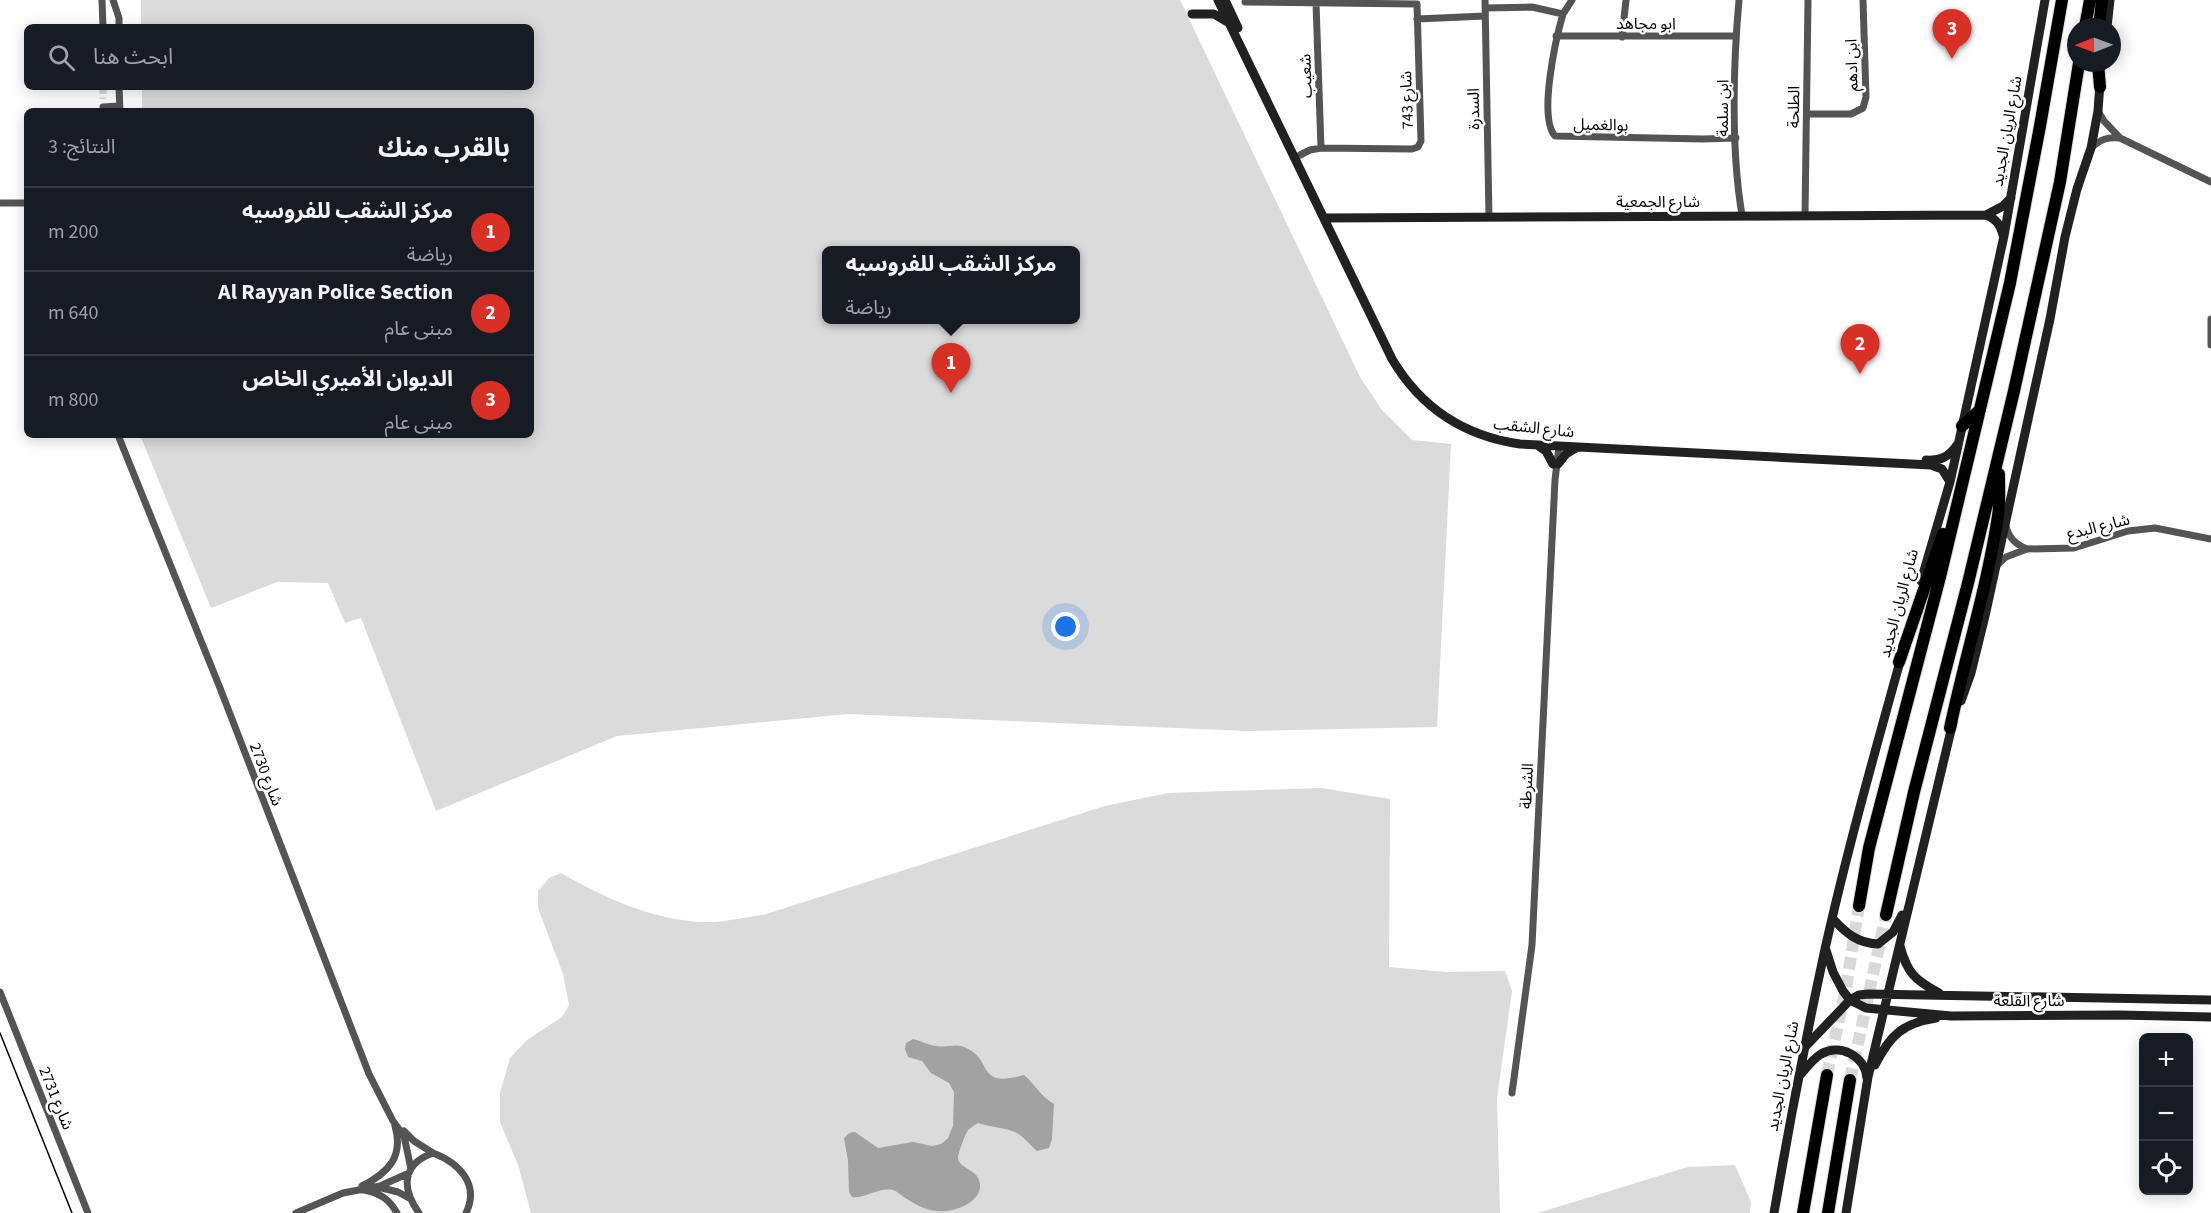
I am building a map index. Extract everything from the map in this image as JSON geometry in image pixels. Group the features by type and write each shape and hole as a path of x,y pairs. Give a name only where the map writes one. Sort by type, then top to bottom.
{"highway":[{"path":"2048,83 2055,0"},
{"name":"شارع الريان الجديد","path":"1859,906 1869,848 1938,588 2014,262 2062,0"},
{"path":"2087,18 2090,0"},
{"path":"2100,18 2102,0"},
{"path":"1886,915 2000,449 2060,182 2078,72"},
{"path":"2100,87 2101,72"},
{"path":"1962,426 1981,409"},
{"path":"1950,728 1978,613 1998,514 2000,449"},
{"path":"1899,662 1970,454"},
{"path":"1803,1213 1827,1075"},
{"path":"1828,1213 1850,1080"}],"street":[{"path":"102,0 103,24"},
{"path":"113,0 119,24"},
{"name":"شارع الشقب","path":"1218,0 1327,218"},
{"name":"شارع الشقب","path":"1225,0 1300,155 1392,359 1404,379 1419,397 1446,419 1476,434 1509,442 1578,447 1652,448"},
{"name":"السدرة","path":"1485,0 1489,217"},
{"name":"بوالغميل","path":"1572,0 1563,14 1556,36 1549,84 1548,110 1552,132 1555,135 1679,139 1736,138"},
{"path":"1622,37 1626,0"},
{"name":"ابن سلمة","path":"1739,0 1736,36 1736,138 1742,215"},
{"name":"الطلحة","path":"1805,215 1808,0"},
{"name":"ابن ادهم","path":"1807,114 1851,114 1863,108 1866,97 1863,0"},
{"name":"شارع الريان الجديد","path":"1774,1213 1825,948 1875,749 1936,525 1950,482 2004,236 2045,0"},
{"path":"2108,18 2110,0"},
{"path":"1245,2 1316,3"},
{"name":"شارع 743","path":"1300,155 1321,148 1412,149 1418,147 1421,141 1417,4 1316,3"},
{"name":"شعيب","path":"1316,3 1321,148"},
{"path":"1417,19 1532,8 1563,14"},
{"path":"1192,14 1214,15 1229,23"},
{"name":"ابو مجاهد","path":"1556,36 1736,36"},
{"path":"1846,1213 1868,1081 1884,1009 1950,728 1971,673 2050,319 2065,237 2077,189 2091,148 2100,87"},
{"path":"119,90 120,108"},
{"path":"2098,111 2111,130 2120,138 2211,182"},
{"path":"2091,148 2099,141 2109,137 2120,138"},
{"path":"1986,215 2004,206 2011,198"},
{"path":"0,203 24,203"},
{"path":"1986,215 1994,218 2001,226 2004,236"},
{"name":"شارع الجمعية","path":"1327,218 1986,215"},
{"name":"شارع الشقب","path":"1348,264 1402,366 1423,393 1449,414 1478,429 1510,437 1935,465 1946,473 1950,482"},
{"path":"2211,320 2211,345"},
{"name":"شارع 2730","path":"119,438 220,688 369,1074 393,1121 404,1136 410,1171 406,1184 411,1200 411,1213"},
{"name":"شارع الشقب","path":"1823,457 1932,460 1948,456 1958,443"},
{"path":"1537,445 1546,451 1556,464 1578,447"},
{"name":"الشرطة","path":"1512,1093 1532,945 1557,446"},
{"path":"2005,523 2009,536 2014,542 2027,549"},
{"name":"شارع البدع","path":"1996,566 2006,557 2027,549 2074,548 2128,531 2155,528 2211,539"},
{"path":"1833,919 1853,938 1866,944 1878,944 1893,932 1909,902"},
{"path":"1899,943 1914,977 1941,994"},
{"path":"1804,1048 1850,1000 1838,982 1825,948"},
{"name":"شارع 2731","path":"0,992 88,1213"},
{"name":"شارع القلعة","path":"1850,1000 1859,995 1888,994 2211,1000"},
{"name":"شارع القلعة","path":"1850,1000 1866,1008 1951,1016 2211,1017"},
{"path":"1868,1081 1892,1037 1906,1026 1924,1020 1951,1016"},
{"path":"1800,1075 1818,1055 1837,1050 1847,1052 1863,1064 1868,1081"},
{"path":"355,1190 388,1170 397,1146 397,1133 393,1121"},
{"name":"شارع 2730","path":"393,1121 414,1141 456,1164 463,1172 469,1184 471,1198 467,1213"},
{"path":"296,1213 329,1198 375,1186 410,1171 422,1157 434,1153"},
{"path":"375,1186 398,1192 411,1200 419,1213"},
{"path":"355,1190 381,1194 397,1213"}],"shaded area":[{"path":"141,0 1180,0 1360,377 1382,410 1412,440 1451,444 1437,727 1247,731 848,714 617,736 436,811 361,618 345,623 328,583 277,582 211,608 141,438 534,438 534,108 142,108 142,90 534,90 534,24 141,24"},
{"path":"1321,788 1390,799 1389,967 1446,972 1505,971 1512,991 1497,1098 1500,1213 531,1213 518,1165 500,1122 500,1093 510,1058 527,1040 562,1017 569,1005 563,974 538,908 538,891 549,878 561,873 612,899 666,917 704,922 726,921 763,915 1105,806 1168,793"},
{"path":"913,1039 936,1046 964,1047 979,1058 991,1075 1008,1078 1024,1075 1045,1098 1054,1104 1052,1139 1049,1148 1037,1151 1024,1138 1007,1129 978,1123 969,1129 958,1158 961,1164 977,1176 980,1190 967,1205 953,1210 935,1211 924,1208 893,1190 882,1190 857,1197 852,1197 849,1192 848,1161 844,1138 849,1133 855,1132 878,1148 913,1142 932,1146 941,1144 948,1138 953,1126 954,1092 949,1083 931,1073 922,1061 908,1057 905,1049 906,1043"},
{"path":"1735,1165 1751,1202 1750,1213 1538,1213 1688,1167"}],"tunnel":[{"path":"103,90 103,99"},
{"path":"1827,1075 1846,988 1859,906"},
{"path":"1850,1080 1886,915"}],"tram line":[{"path":"0,1033 72,1213"}],"place":[{"name":"الديوان الأميري الخاص","path":"1952,59"},
{"name":"Al Rayyan Police Section","path":"1860,374"},
{"name":"مركز الشقب للفروسيه","path":"951,393"}]}
